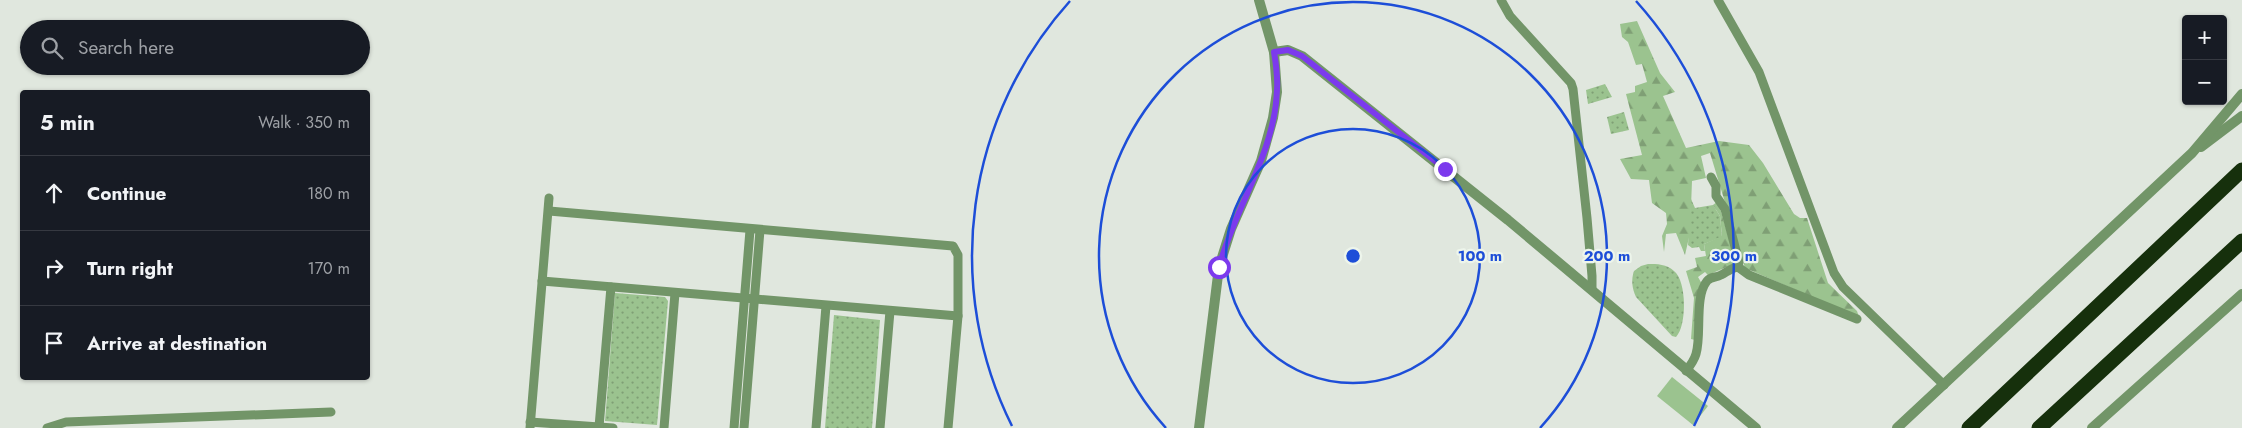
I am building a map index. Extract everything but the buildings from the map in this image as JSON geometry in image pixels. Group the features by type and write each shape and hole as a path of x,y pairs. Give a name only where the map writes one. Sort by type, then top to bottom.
{"highway":[{"path":"1969,428 2242,170"},
{"path":"2040,428 2242,241"}],"street":[{"path":"1199,428 1219,267 1231,229 1261,161 1270,133 1277,89 1274,52 1259,0"},
{"path":"1501,0 1510,16 1571,83 1573,89 1587,218 1592,289"},
{"path":"1718,0 1759,72 1834,273 1844,287 1944,385"},
{"path":"1274,52 1288,50 1302,56 1592,289 1686,371 1756,428"},
{"path":"2192,153 2242,94"},
{"path":"1897,428 2192,153 2242,116"},
{"path":"1711,177 1716,186 1716,196 1724,209 1739,262 1738,267"},
{"path":"549,198 530,425 613,428"},
{"path":"549,211 750,230 952,246 958,255 958,316 948,428"},
{"path":"744,428 750,300 750,230"},
{"path":"734,428 760,230"},
{"path":"1686,371 1696,352 1703,290 1711,277 1720,277 1731,268 1738,267 1749,275 1858,319"},
{"path":"542,281 958,316"},
{"path":"599,427 611,287"},
{"path":"664,428 675,293"},
{"path":"2092,428 2242,294"},
{"path":"816,428 826,306"},
{"path":"880,428 890,311"},
{"path":"47,428 66,422 331,412"}],"green space":[{"path":"1637,21 1660,73 1675,92 1663,96 1686,148 1719,141 1749,145 1763,163 1794,214 1800,218 1807,218 1828,283 1857,311 1859,317 1745,268 1710,153 1701,156 1706,178 1692,181 1690,233 1685,255 1676,233 1666,234 1664,252 1662,236 1667,224 1666,213 1652,203 1649,180 1631,179 1620,159 1642,155 1626,94 1635,92 1635,86 1647,82 1642,64 1636,65 1628,42 1622,37 1620,24"},
{"path":"1605,84 1612,97 1588,104 1586,90"},
{"path":"1624,112 1629,130 1611,134 1607,117"},
{"path":"1691,199 1695,208 1713,205 1720,216 1722,237 1704,244 1705,251 1701,251 1699,247 1692,248 1688,245"},
{"path":"1718,201 1736,263 1708,275 1705,272 1698,277 1702,284 1695,340 1691,339 1694,298 1686,271 1697,267 1695,258 1706,256 1704,244 1722,236 1720,216 1713,205"},
{"path":"1648,264 1668,267 1678,276 1683,293 1684,314 1680,331 1676,337 1672,336 1636,297 1632,281 1634,271"},
{"path":"615,293 665,297 668,301 657,425 605,421"},
{"path":"834,315 880,320 872,428 825,428"},
{"path":"1672,377 1708,406 1693,425 1657,396"}],"route":[{"path":"1219,267 1231,229 1261,161 1270,133 1277,89 1274,52 1288,50 1302,56 1445,169"}]}
